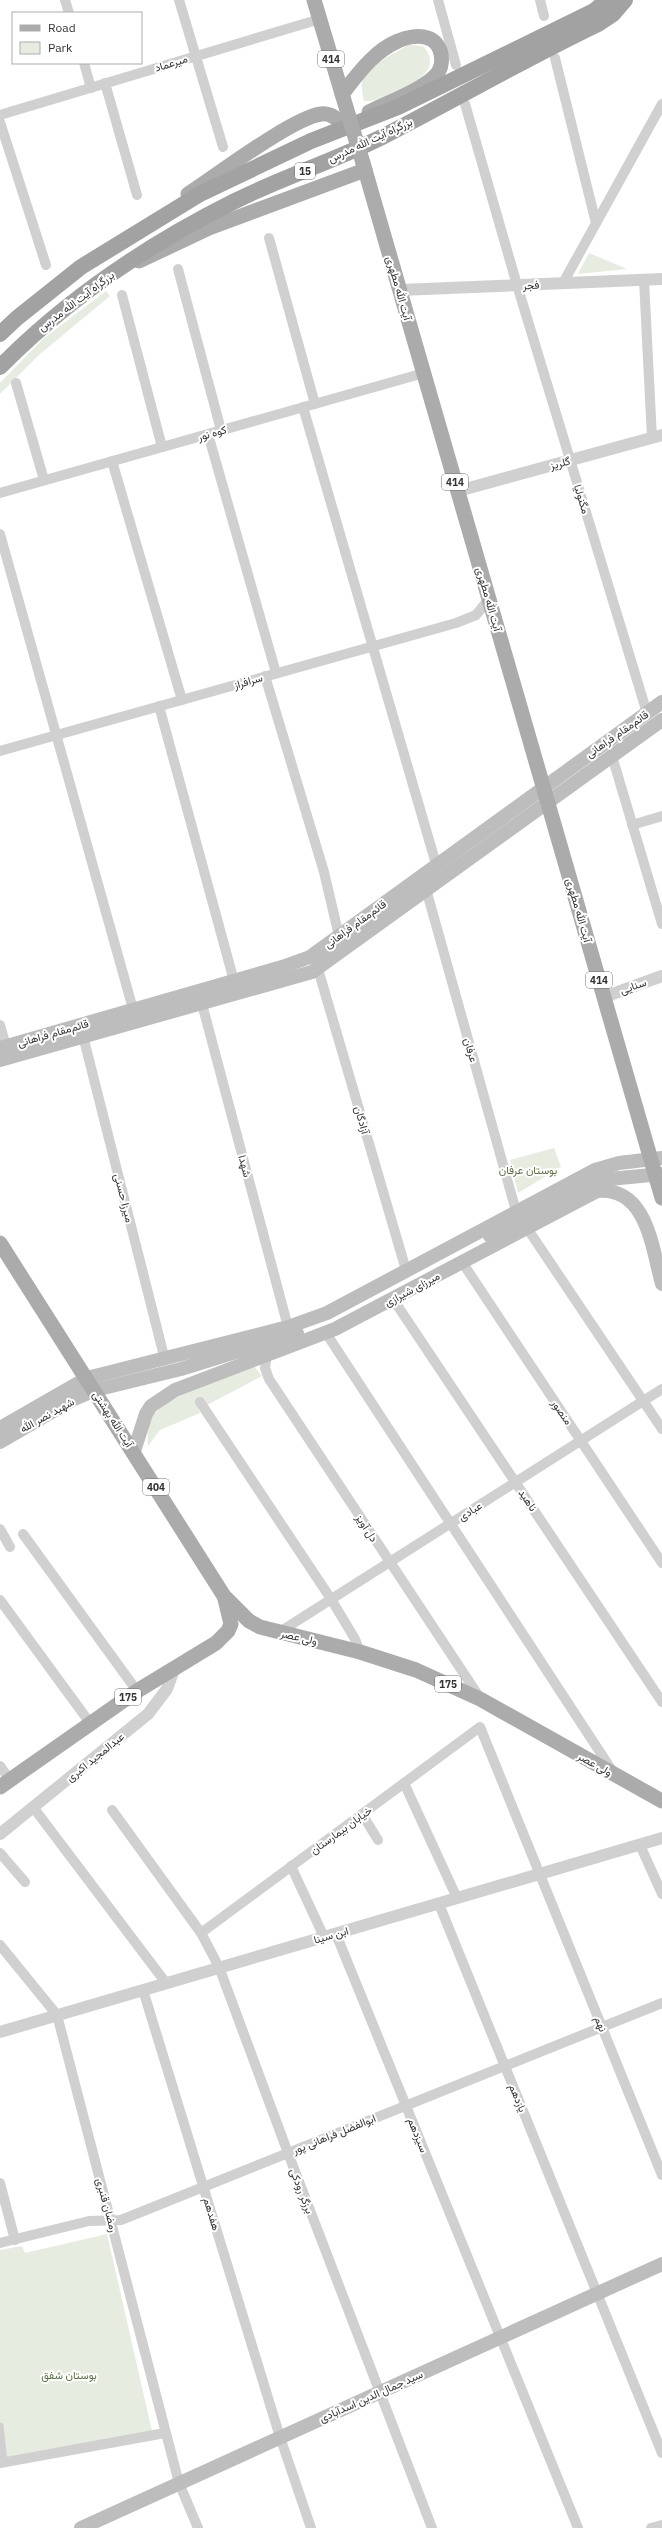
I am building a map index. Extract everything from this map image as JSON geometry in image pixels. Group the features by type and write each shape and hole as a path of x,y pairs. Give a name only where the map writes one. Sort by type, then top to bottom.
{"highway":[{"name":"بزرگراه آیت الله مدرس","path":"0,334 17,318 81,266 200,194 312,141 398,107 594,11 607,0"},
{"name":"بزرگراه آیت الله مدرس","path":"0,367 33,333 94,285 118,269 236,200 380,137 598,24 613,14 626,0"}],"main road":[{"name":"414","path":"314,0 342,94 344,120"},
{"path":"312,141 435,76 442,66 440,50 434,42 426,37 406,38 393,43 375,55 342,94"},
{"path":"81,266 282,131 320,114 344,120"},
{"name":"آیت الله مطهری","path":"344,120 354,136 364,166 604,997 656,1158 662,1198"},
{"path":"118,269 161,252 209,228 364,166"},
{"name":"قائم‌مقام فراهانی","path":"0,1060 303,976 318,969 426,889 662,702"},
{"name":"قائم‌مقام فراهانی","path":"3,1047 296,963 310,957 436,864 545,794 612,756 662,720"},
{"name":"میرزای شیرازی","path":"91,1384 165,1360 288,1327 327,1313 595,1170 606,1165 656,1158"},
{"name":"میرزای شیرازی","path":"91,1384 235,1353 331,1321 599,1180 658,1174"},
{"name":"میرزای شیرازی","path":"134,1451 143,1419 151,1406 181,1387 326,1333 394,1299 597,1191 620,1193 640,1210 662,1284"},
{"name":"آیت الله بهشتی","path":"0,1243 134,1451 224,1596"},
{"path":"0,1428 91,1384"},
{"name":"شهید نصر الله","path":"0,1442 74,1399 91,1384"},
{"name":"ولی عصر","path":"224,1596 249,1621 278,1633 360,1652 416,1670 480,1699 662,1801"},
{"name":"175","path":"5,1783 137,1690 209,1648 228,1630 231,1619 224,1596"},
{"name":"سید جمال الدین اسدآبادی","path":"81,2528 662,2264"}],"street":[{"path":"65,0 69,12"},
{"path":"179,0 223,148"},
{"path":"438,0 456,66"},
{"path":"540,0 544,16"},
{"name":"میرعماد","path":"0,115 320,19"},
{"path":"555,58 596,223"},
{"path":"84,64 91,88"},
{"path":"105,83 137,194"},
{"name":"مگنولیا","path":"465,104 517,285 647,713"},
{"path":"563,283 662,104"},
{"path":"0,122 46,265"},
{"path":"269,238 315,404"},
{"path":"178,269 221,430"},
{"name":"فجر","path":"400,290 662,279"},
{"path":"644,280 657,436"},
{"path":"122,295 162,447"},
{"name":"کوه نور","path":"0,493 424,373"},
{"path":"16,383 44,480"},
{"path":"303,407 436,864"},
{"path":"208,434 276,673"},
{"name":"گلریز","path":"458,491 657,436"},
{"path":"112,461 182,700"},
{"path":"0,534 133,1010"},
{"name":"سرافراز","path":"0,751 469,619 481,610 489,599"},
{"path":"265,676 324,872 339,936"},
{"path":"159,706 234,981"},
{"path":"612,756 662,924"},
{"path":"632,825 662,816"},
{"name":"عرفان","path":"426,889 516,1211"},
{"name":"آزادگان","path":"318,969 406,1270"},
{"name":"سنایی","path":"604,997 662,976"},
{"name":"شهدا","path":"202,1004 288,1327"},
{"path":"0,1025 3,1047"},
{"name":"میرزا حسنی","path":"83,1036 165,1360"},
{"path":"526,1228 662,1429"},
{"name":"منصور","path":"462,1262 662,1563"},
{"name":"ناهید","path":"394,1299 662,1702"},
{"path":"326,1333 615,1775"},
{"name":"دل آویز","path":"266,1355 264,1363 268,1379 480,1699"},
{"name":"عبادی","path":"278,1633 662,1389"},
{"path":"200,1402 331,1599 355,1639 360,1652"},
{"path":"0,1529 10,1547"},
{"path":"23,1534 137,1690"},
{"path":"0,1600 90,1723"},
{"name":"عبدالمجید اکبری","path":"0,1834 148,1714 167,1689 175,1667"},
{"name":"خیابان بیمارستان","path":"201,1933 480,1727"},
{"name":"نهم","path":"480,1727 662,2175"},
{"path":"0,1766 5,1783"},
{"path":"404,1783 457,1898"},
{"path":"33,1807 166,1983"},
{"name":"برزگر رودکی","path":"112,1810 201,1933 219,1967 288,2153 432,2528"},
{"path":"362,1814 378,1840"},
{"name":"ابن سینا","path":"0,2032 662,1838"},
{"path":"640,1845 662,1894"},
{"path":"0,1853 25,1882"},
{"path":"291,1866 324,1937"},
{"name":"یازدهم","path":"439,1904 662,2453"},
{"name":"سیزدهم","path":"336,1934 578,2528"},
{"name":"رمضان قنبری","path":"0,1945 57,2015 111,2219 165,2433 179,2483 198,2528"},
{"name":"هفدهم","path":"143,1990 280,2437 311,2528"},
{"name":"ابوالفضل فراهانی پور","path":"0,2243 89,2221 111,2219 121,2220 662,2003"},
{"path":"0,2183 15,2240"},
{"path":"0,2426 2,2463 165,2433"},
{"path":"651,2528 662,2525"}],"green space":[{"path":"409,45 423,46 429,55 430,62 428,69 423,76 408,86 378,99 364,101 362,82 369,71 382,60"},
{"path":"589,253 627,269 578,274"},
{"path":"106,291 110,296 40,354 0,394 0,383 43,339"},
{"name":"بوستان عرفان","path":"554,1148 561,1167 518,1193 510,1160"},
{"path":"253,1365 262,1376 207,1405 196,1403 200,1413 160,1430 148,1446 150,1423 153,1416 160,1408 171,1400 199,1386"},
{"name":"بوستان شفق","path":"107,2234 152,2431 0,2460 0,2250 22,2246 25,2253"}]}
